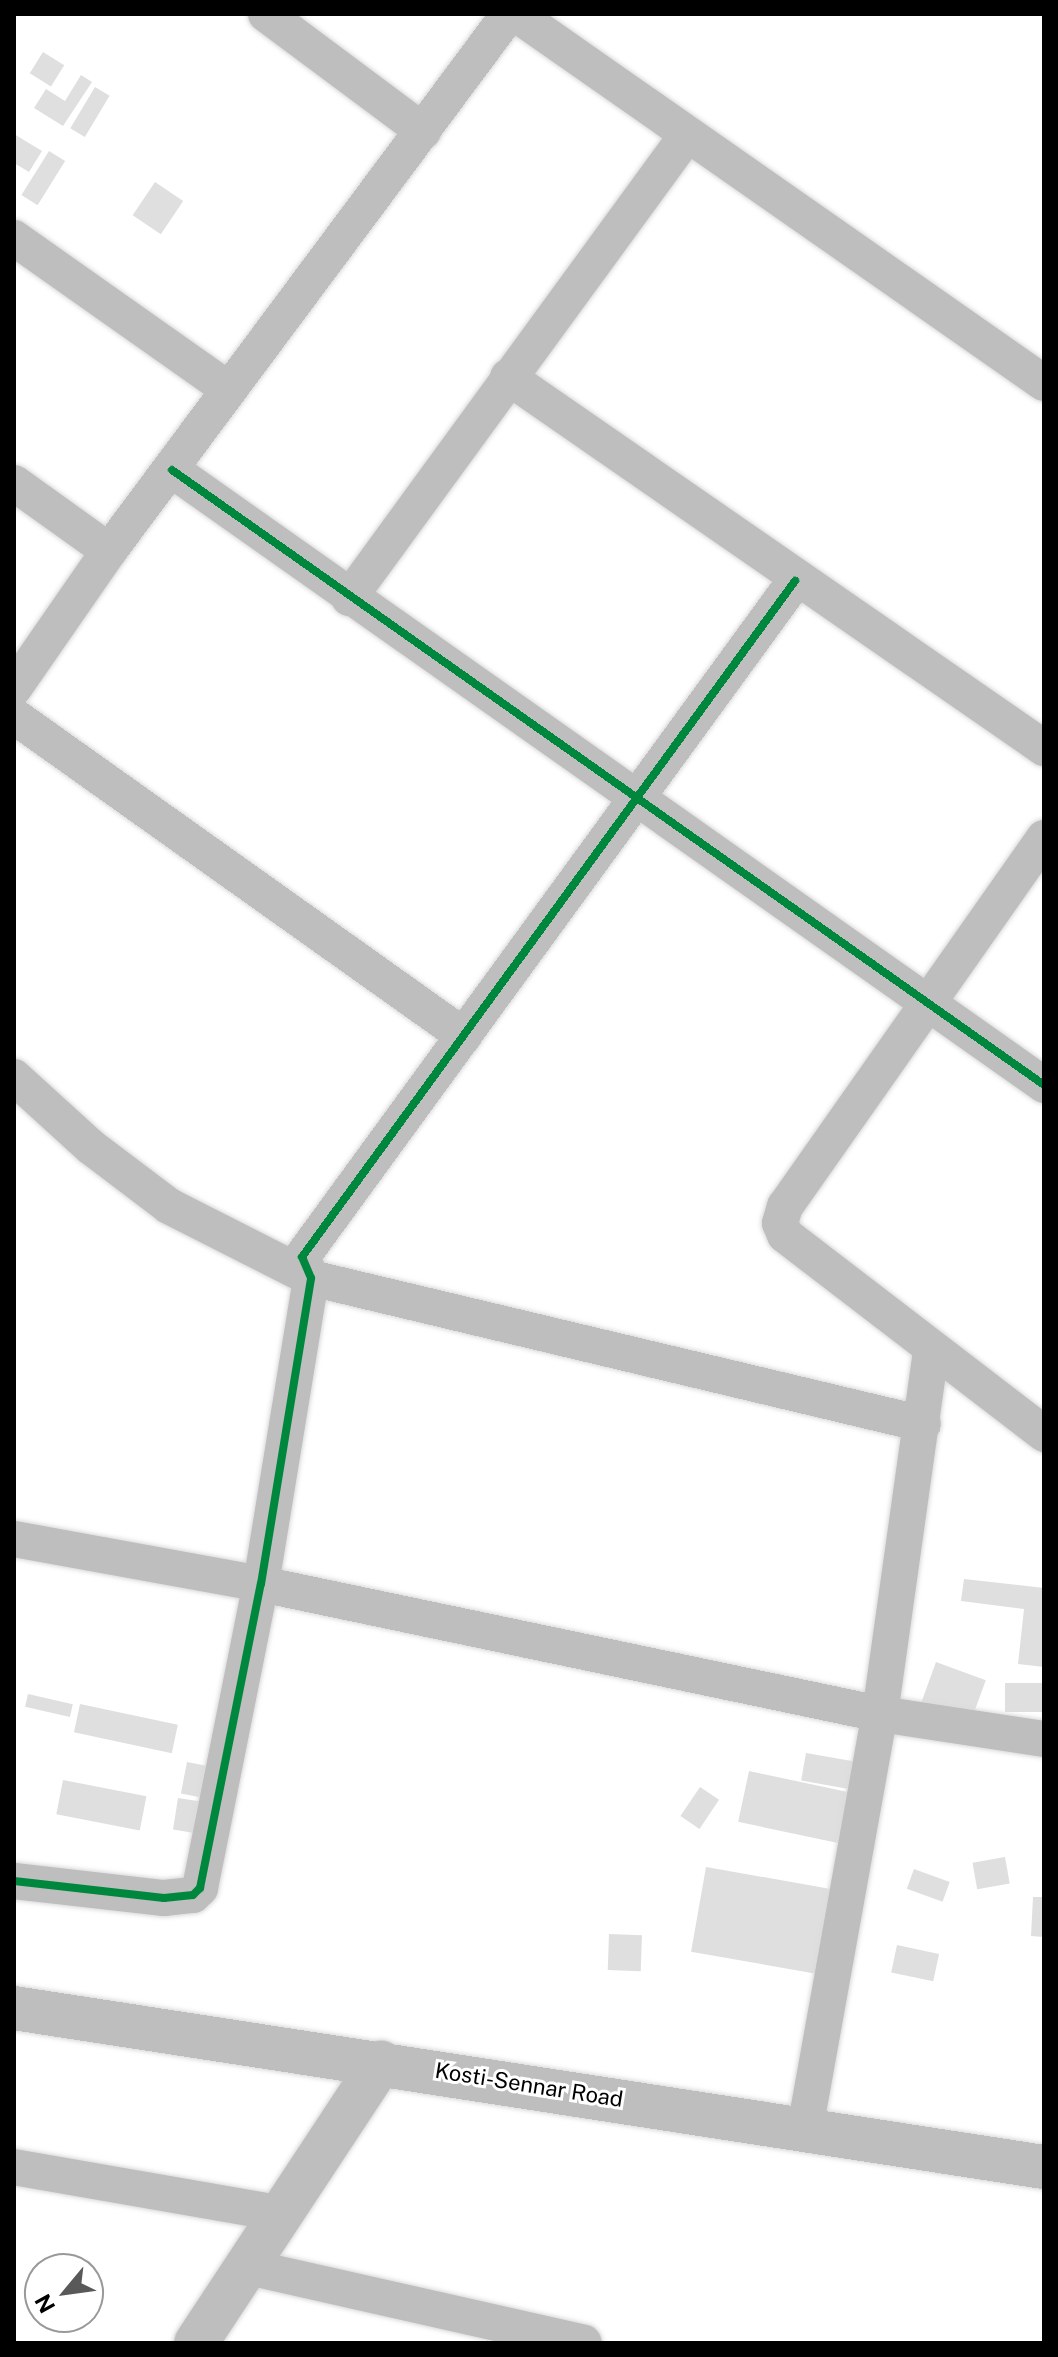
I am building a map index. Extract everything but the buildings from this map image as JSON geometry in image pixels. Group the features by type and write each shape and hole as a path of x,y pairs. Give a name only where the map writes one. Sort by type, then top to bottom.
{"main road":[{"name":"Kosti-Sennar Road","path":"14,2008 381,2062 1044,2167"},
{"path":"196,2343 381,2062"}],"street":[{"path":"266,14 423,131"},
{"path":"14,688 109,551 509,14"},
{"path":"516,14 1044,383"},
{"path":"349,598 687,135"},
{"path":"14,238 228,389"},
{"path":"508,377 795,581 1044,748"},
{"path":"172,470 632,799 1044,1085"},
{"path":"14,483 109,551"},
{"path":"14,1881 152,1898 193,1895 200,1888 261,1584 311,1278 302,1257 632,799 795,581"},
{"path":"14,716 464,1036"},
{"path":"1044,838 785,1206 780,1223 785,1235 931,1351 1044,1434"},
{"path":"18,1089 169,1206 311,1278 923,1424"},
{"path":"805,2129 880,1714 931,1351"},
{"path":"14,1539 261,1584 880,1714 1044,1739"},
{"path":"14,2167 283,2214"},
{"path":"248,2267 584,2343"}],"cycle path":[{"path":"172,470 1044,1085"},
{"path":"14,1881 164,1898 193,1895 200,1888 261,1584 311,1278 302,1257 795,581"}]}
